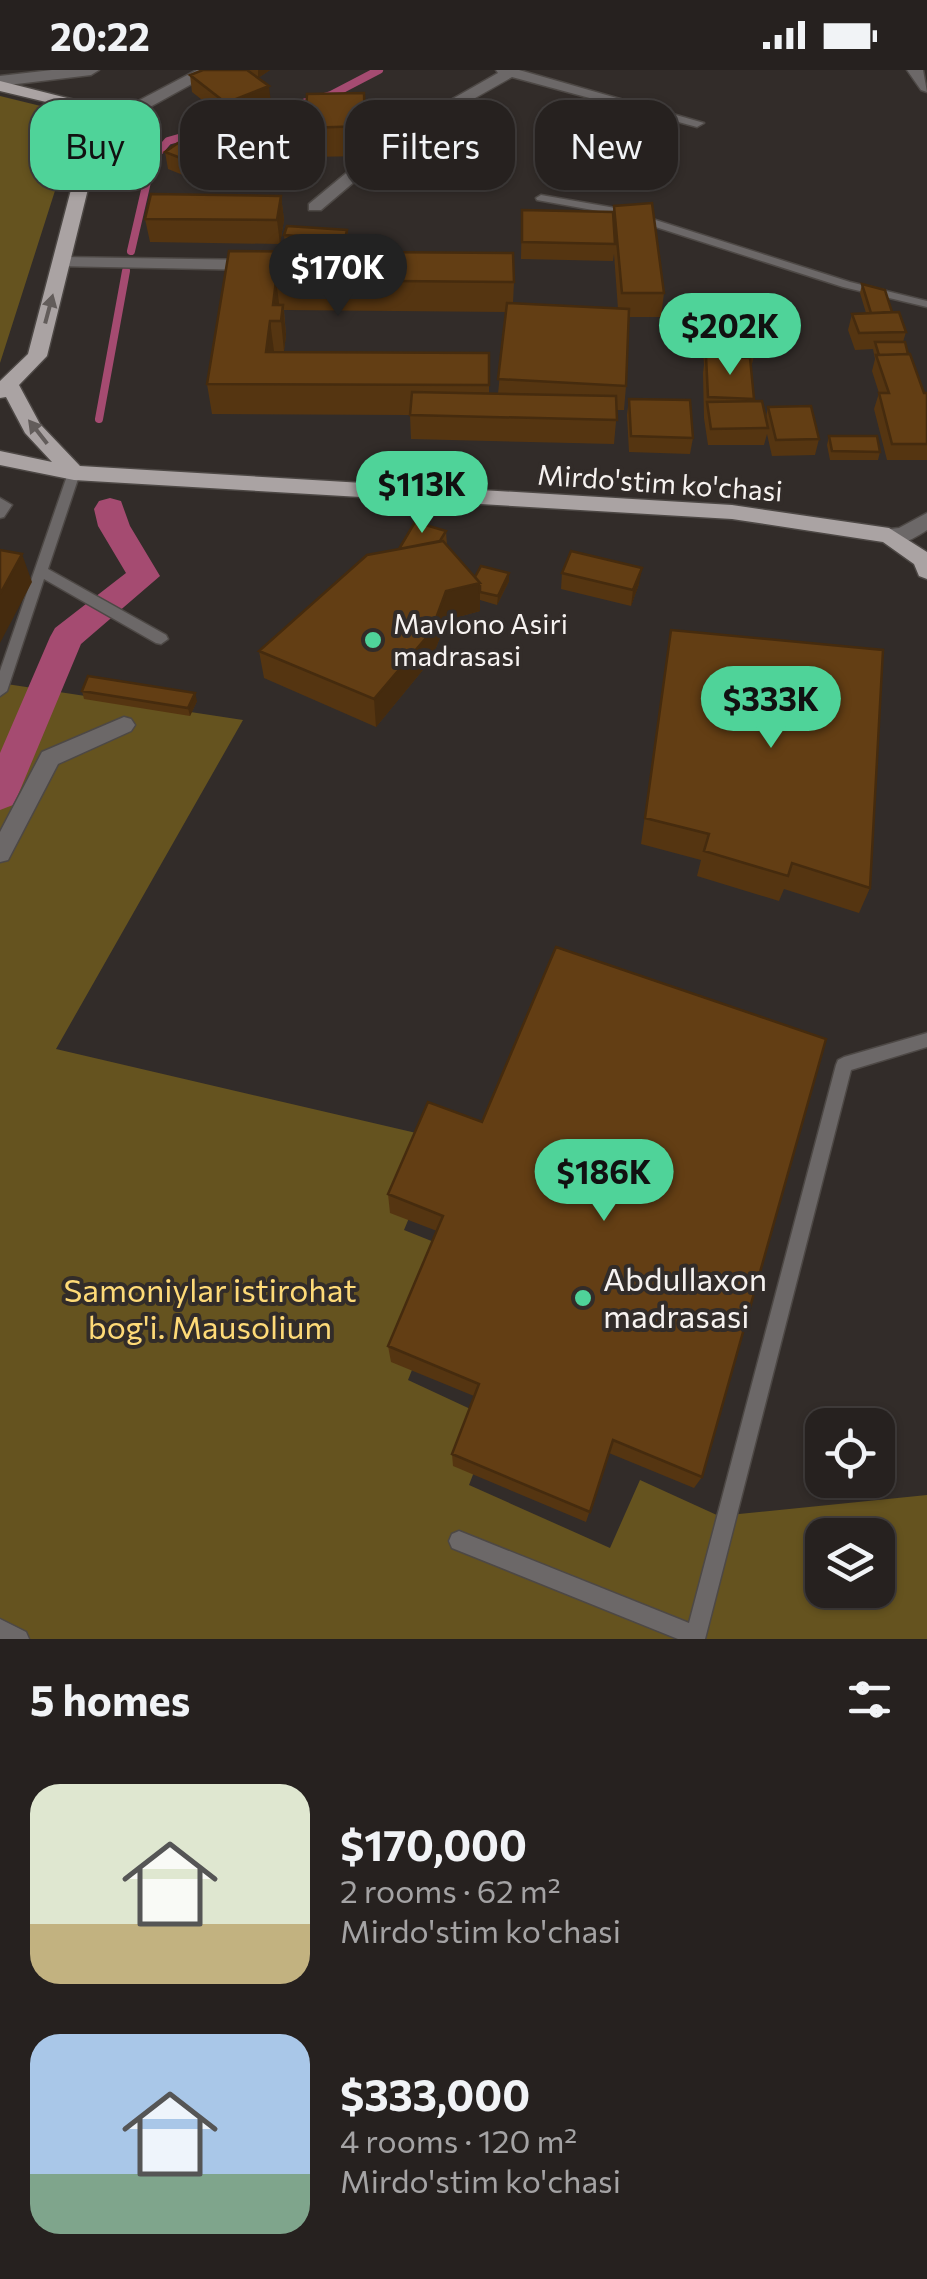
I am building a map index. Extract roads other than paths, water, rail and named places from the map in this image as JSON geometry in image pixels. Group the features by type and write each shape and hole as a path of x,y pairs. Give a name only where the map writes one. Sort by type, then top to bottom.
{"main road":[{"path":"0,84 57,100"},
{"path":"74,473 32,428 5,389 37,356 80,190"},
{"name":"Mirdo'stim ko'chasi","path":"0,458 74,473 732,512 889,535"},
{"path":"889,535 923,560 927,570"}],"street":[{"path":"0,84 91,70"},
{"path":"152,100 209,70"},
{"path":"914,70 927,87"},
{"path":"314,208 404,133 514,72 697,123"},
{"path":"62,262 289,266"},
{"path":"889,535 902,536 927,520"},
{"path":"0,852 50,758 124,724"}],"lane":[{"path":"541,198 618,212 848,285 927,304"},
{"path":"0,691 74,473"},
{"path":"0,502 6,505 0,514"},
{"path":"42,572 161,639"},
{"path":"459,1541 695,1638 844,1066 927,1040"},
{"path":"0,1629 19,1639"}],"waterway":[{"path":"131,251 152,160 168,141 331,95 379,70"},
{"path":"99,419 126,271"},
{"path":"0,795 67,637 144,576 114,526 110,509"}],"place":[{"name":"Mavlono Asiri madrasasi","path":"373,640"},
{"name":"Abdullaxon madrasasi","path":"583,1298"}],"park label":[{"name":"Samoniylar istirohat bog'i. Mausolium","path":"210,1310"}]}
